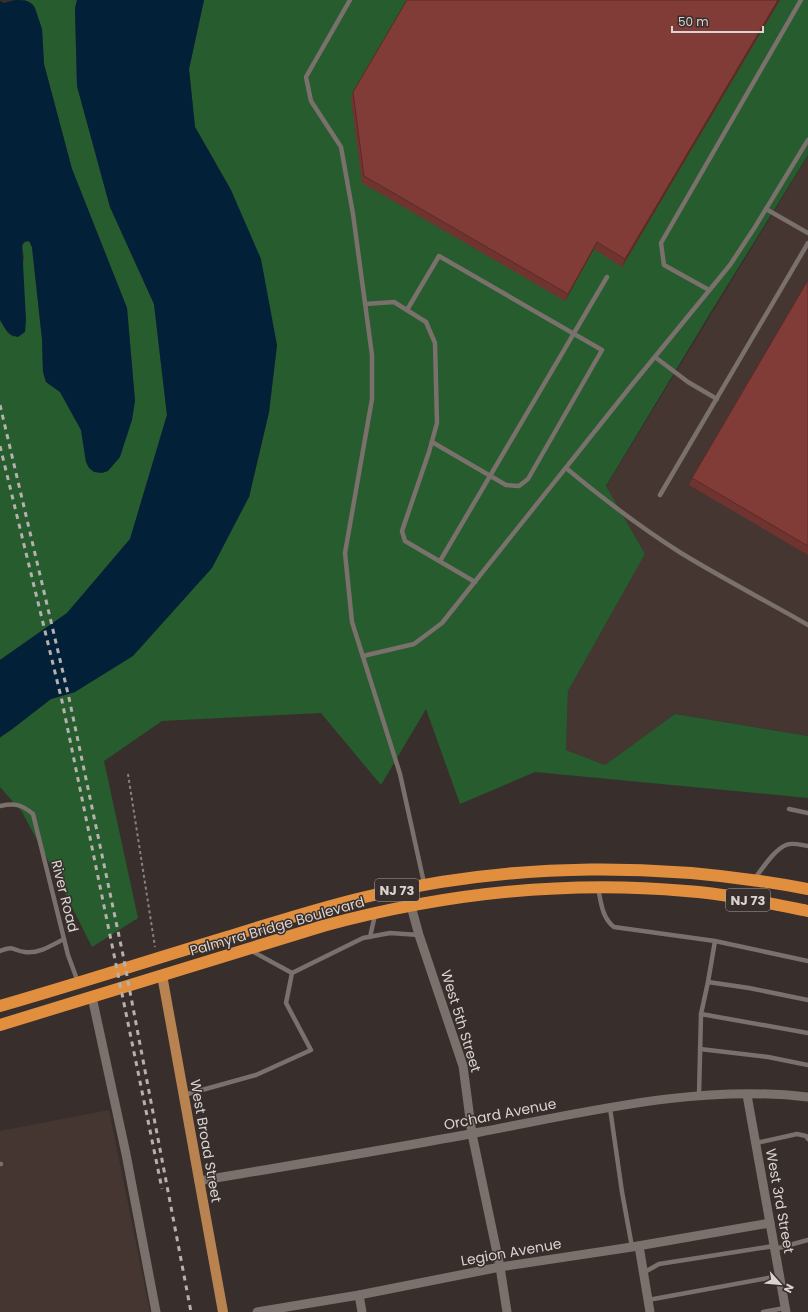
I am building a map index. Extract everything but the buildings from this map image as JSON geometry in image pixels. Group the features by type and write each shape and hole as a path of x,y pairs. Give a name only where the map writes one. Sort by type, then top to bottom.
{"highway":[{"name":"Palmyra Bridge Boulevard","path":"0,1006 326,907 424,885 493,875 565,870 630,870 754,879 808,889"},
{"name":"Palmyra Bridge Boulevard","path":"0,1025 323,926 376,913 461,897 517,891 598,888 656,888 733,897 808,911"}],"main road":[{"name":"West Broad Street","path":"162,975 222,1312"}],"street":[{"name":"West 5th Street","path":"411,906 419,936 463,1066 472,1134 500,1267 507,1312"},
{"path":"92,997 126,1154 156,1312"},
{"name":"Orchard Avenue","path":"199,1181 472,1134 640,1102 699,1095 808,1097"},
{"name":"West 3rd Street","path":"747,1095 785,1310"},
{"name":"Legion Avenue","path":"257,1312 359,1295 500,1267 770,1223"},
{"path":"636,1246 643,1273 650,1312"},
{"path":"359,1295 362,1312"}],"lane":[{"path":"350,0 306,77 311,101 341,147 353,214 372,356 372,399 345,553 352,622 400,774 424,885"},
{"path":"709,290 664,265 661,243 801,0"},
{"path":"363,656 414,644 442,623 655,356 730,265 808,140"},
{"path":"766,209 808,233"},
{"path":"660,495 808,243"},
{"path":"407,310 439,256 602,350 528,479 519,486 506,485 432,442"},
{"path":"440,561 607,277"},
{"path":"365,304 394,302 426,322 435,343 438,423 402,531 405,540 475,582"},
{"path":"655,356 688,382 716,399"},
{"path":"566,468 638,525 682,553 808,625"},
{"name":"River Road","path":"0,806 10,804 20,805 33,814 68,955 78,983"},
{"path":"789,810 808,813"},
{"path":"754,879 769,860 786,844 808,846"},
{"path":"598,888 604,915 608,922 614,927 715,941 808,961"},
{"path":"370,937 376,913"},
{"path":"292,973 363,938 390,933 419,936"},
{"path":"0,951 12,948 24,952 37,952 64,939"},
{"path":"699,1095 701,1014 715,941"},
{"path":"247,949 292,973"},
{"path":"183,1095 256,1075 311,1050 286,1003 292,973"},
{"path":"708,982 749,988 808,1000"},
{"path":"701,1014 808,1033"},
{"path":"700,1049 808,1065"},
{"path":"610,1108 622,1192 636,1246"},
{"path":"756,1143 797,1134 808,1138"},
{"path":"643,1273 659,1264 774,1247 808,1240"},
{"path":"648,1300 779,1276"},
{"path":"763,1312 785,1310"}],"path":[{"path":"128,774 157,958"}],"shaded area":[{"path":"808,156 808,736 675,714 605,765 566,750 568,691 645,554 606,487"},
{"path":"109,1110 150,1312 0,1312 0,1131"}],"green space":[{"path":"25,0 77,0 75,8 77,86 110,207 154,304 167,415 130,539 67,613 0,660 0,320 8,333 13,337 24,257 23,244 25,242 30,242 32,247 42,339 43,372 46,382 60,392 81,430 86,462 135,401 127,308 72,169 44,64 42,29 33,5"},
{"path":"204,0 808,0 808,155 606,486 645,554 568,691 566,750 605,765 675,714 808,736 808,798 535,772 460,804 426,709 381,785 321,713 162,721 104,761 138,918 92,947 22,812 0,787 0,738 51,699 75,692 249,497 269,412 277,345 231,190 195,127 189,69"}],"water":[{"path":"15,0 24,0 29,2 35,8 42,29 44,64 72,169 127,308 135,401 132,420 120,457 108,471 102,473 94,472 89,468 86,462 81,430 60,392 46,382 43,372 42,339 32,247 29,241 24,242 22,245 26,320 25,332 18,337 12,335 7,331 0,320 0,1 4,3"},
{"path":"77,0 204,0 189,69 195,127 231,190 261,259 277,345 269,412 249,497 212,568 133,656 75,692 51,699 0,737 0,660 67,613 130,539 167,415 154,304 110,207 77,86 75,8"}],"railway":[{"path":"0,405 69,698 123,955 191,1312"},
{"path":"0,446 62,701 162,1189"}]}
